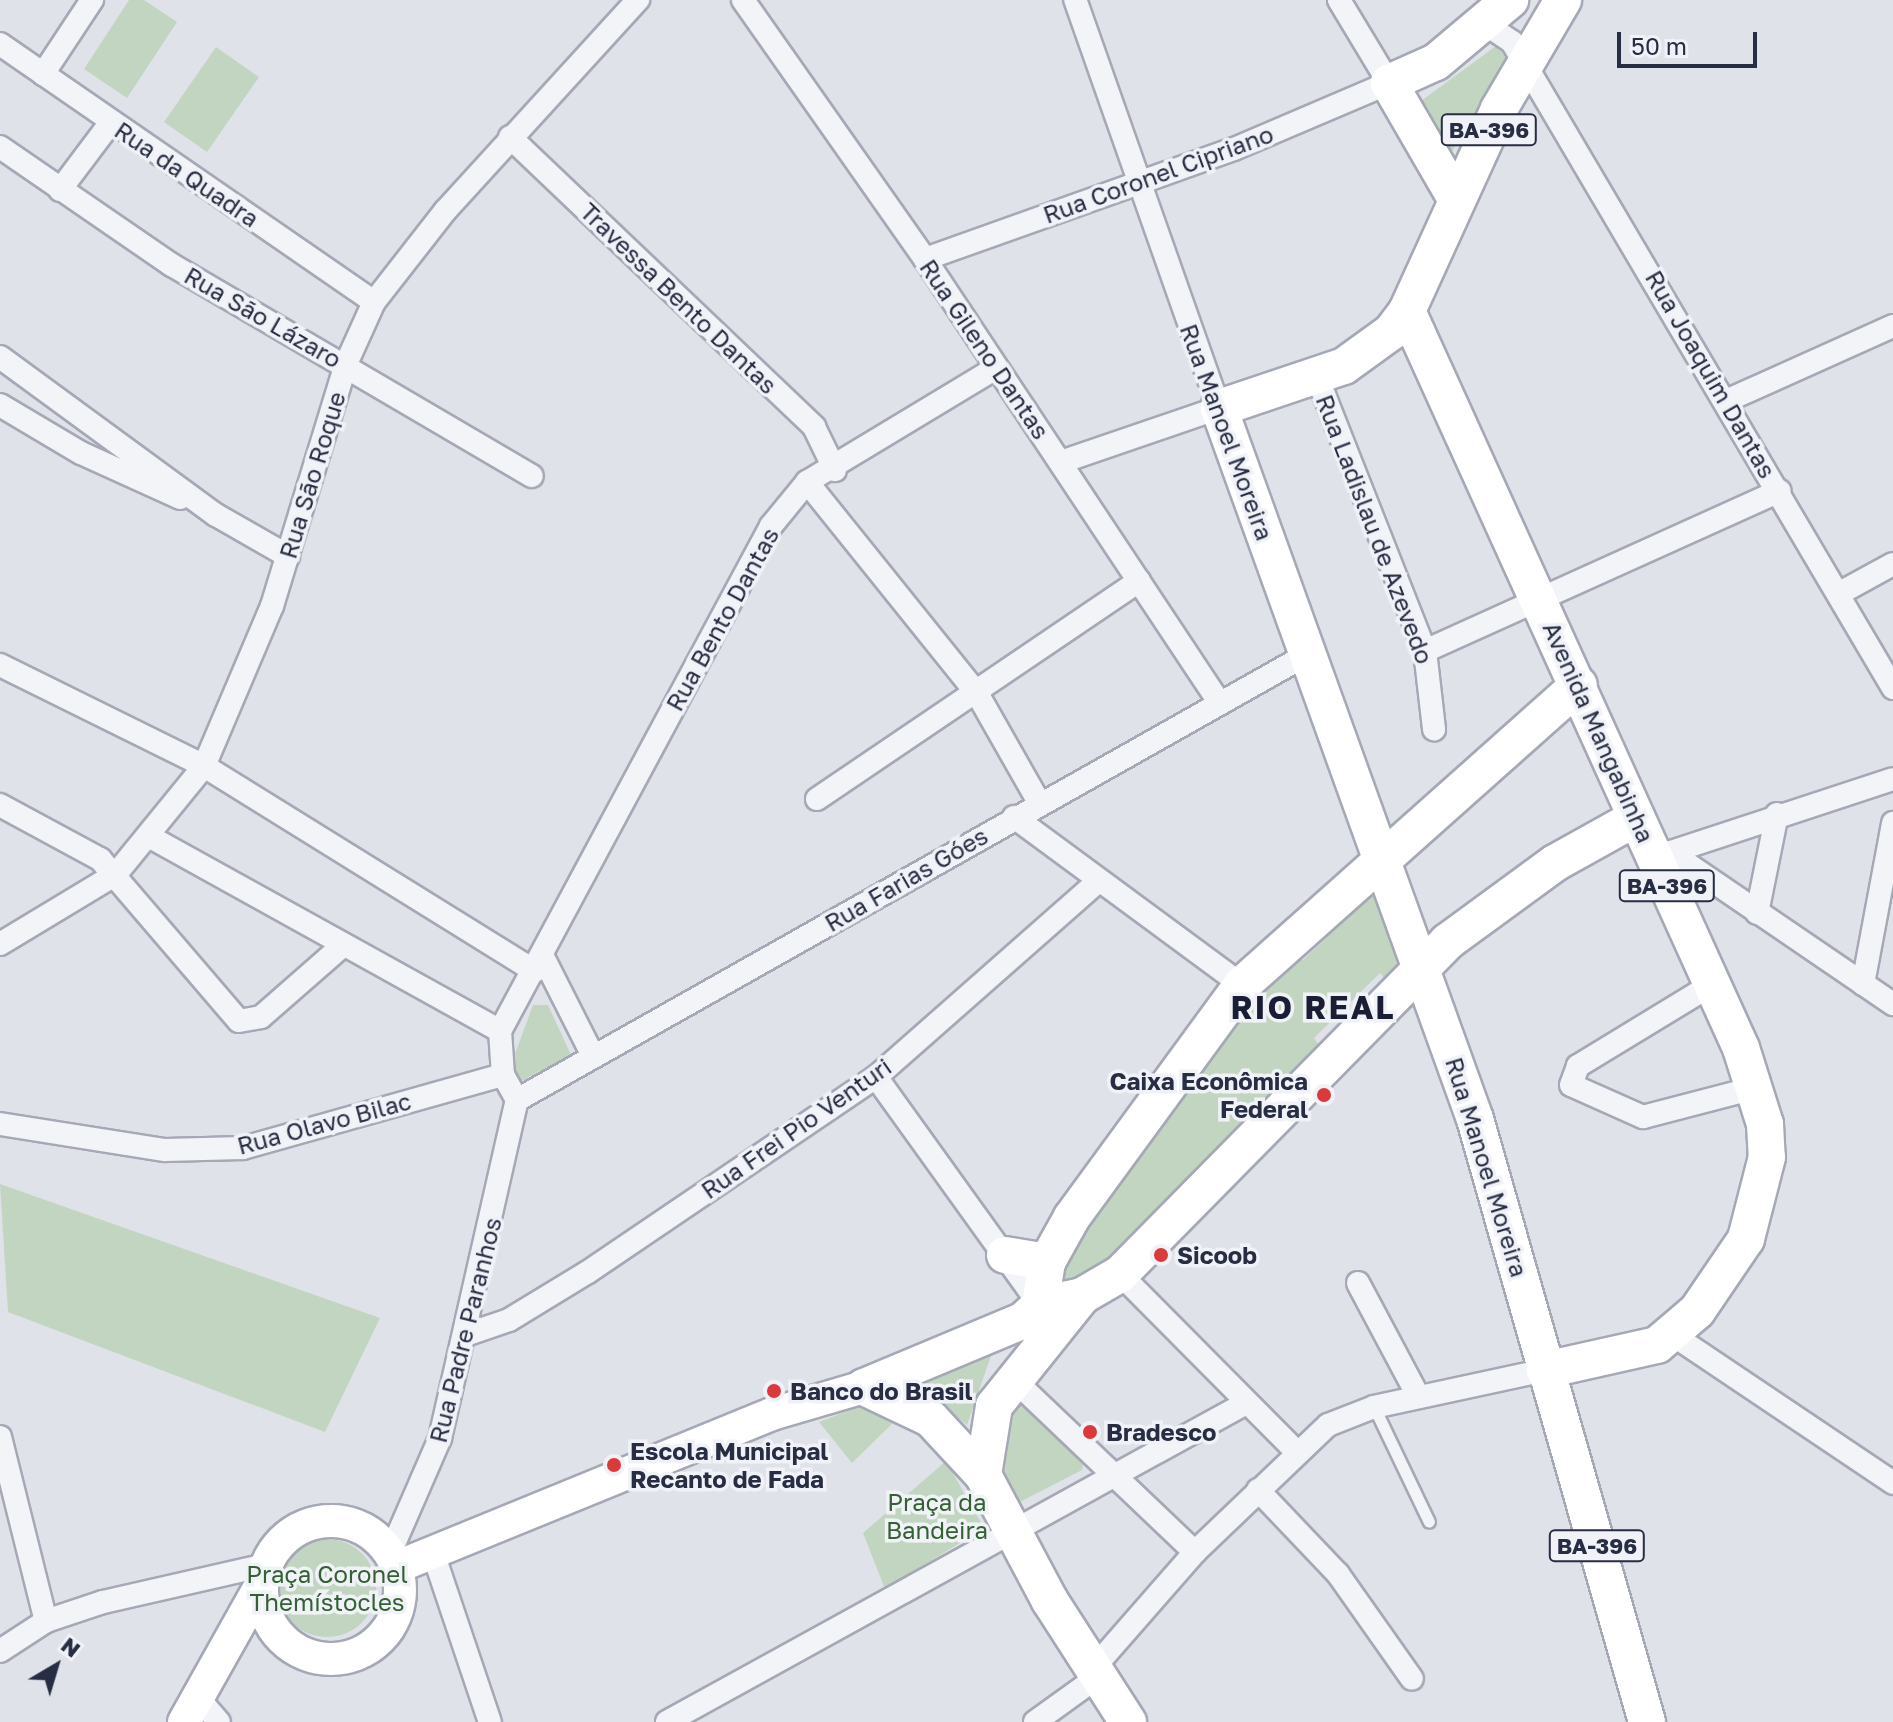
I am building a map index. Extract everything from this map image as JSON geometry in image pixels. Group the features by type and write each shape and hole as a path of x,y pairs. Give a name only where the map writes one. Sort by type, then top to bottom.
{"main road":[{"name":"BA-396","path":"1219,408 1317,377 1363,355 1407,311 1455,197 1523,63 1563,0"},
{"path":"1455,197 1389,83 1436,62 1497,12"},
{"name":"Avenida Mangabinha","path":"1407,311 1579,685 1636,818 1662,855 1754,1088 1767,1157 1759,1200 1728,1271 1673,1335 1639,1350 1545,1370"},
{"name":"Rua Manoel Moreira","path":"1219,408 1383,864"},
{"path":"1003,1392 993,1386 1032,1313 1047,1262 1125,1141 1242,985 1383,864 1579,685"},
{"path":"864,1387 1032,1313 1082,1296 1120,1274 1424,966 1516,889 1636,818"},
{"name":"BA-396","path":"1383,864 1424,966"},
{"name":"Rua Manoel Moreira","path":"1424,966 1545,1370"},
{"path":"1005,1255 1047,1262"},
{"path":"983,1475 1003,1392 1082,1296"},
{"name":"BA-396","path":"1545,1370 1647,1722"},
{"path":"864,1387 931,1419 983,1475 1093,1675 1128,1722"}],"street":[{"path":"43,74 92,0"},
{"name":"Rua São Roque","path":"0,944 116,874 152,838 204,766 288,556 346,364 374,302 510,137 638,0"},
{"name":"Rua Gileno Dantas","path":"743,0 925,259 1219,702"},
{"name":"Rua Manoel Moreira","path":"1075,0 1219,408"},
{"path":"1339,0 1389,83"},
{"name":"Rua Joaquim Dantas","path":"1497,12 1505,35 1780,491 1893,688"},
{"name":"Rua da Quadra","path":"0,44 374,302"},
{"name":"Rua Coronel Cipriano","path":"925,259 1137,182 1389,83"},
{"path":"60,190 111,122"},
{"name":"Travessa Bento Dantas","path":"510,137 814,427 835,470"},
{"name":"Rua São Lázaro","path":"0,147 172,265 346,364 532,476"},
{"path":"1726,401 1893,326"},
{"path":"0,357 216,515"},
{"name":"Rua Bento Dantas","path":"500,1031 539,964 719,619 771,526 807,482 835,470 996,368"},
{"name":"Rua Ladislau de Azevedo","path":"1317,377 1425,651 1434,729"},
{"path":"0,405 81,453 216,515 288,556"},
{"path":"1061,462 1219,408"},
{"path":"807,482 978,695 1040,804"},
{"path":"1425,651 1538,596 1780,491"},
{"path":"1840,593 1893,564"},
{"path":"817,799 978,695 1139,581"},
{"name":"Rua Farias Góes","path":"517,1100 1306,655"},
{"path":"0,665 204,766 539,964 593,1056"},
{"path":"1662,855 1777,814 1893,779"},
{"path":"0,805 82,846 116,874 239,1021 261,1017 342,946"},
{"path":"1757,913 1777,814"},
{"path":"1014,817 1097,882 1242,985"},
{"path":"1863,984 1893,823"},
{"path":"152,838 500,1031 503,1075 517,1100"},
{"path":"1662,855 1757,913 1893,1004"},
{"name":"Rua Frei Pio Venturi","path":"468,1334 509,1320 588,1272 876,1077 1097,882"},
{"path":"1711,985 1578,1066 1571,1085 1643,1117 1754,1088"},
{"name":"Rua Olavo Bilac","path":"0,1124 165,1150 243,1148 503,1075"},
{"path":"876,1077 1005,1255 1032,1313"},
{"name":"Rua Padre Paranhos","path":"396,1569 468,1334 517,1100"},
{"path":"1120,1274 1295,1450"},
{"path":"1358,1283 1418,1396"},
{"path":"1673,1335 1893,1483"},
{"path":"1035,1722 1093,1675 1195,1552 1295,1450 1374,1407 1545,1370"},
{"path":"396,1569 437,1562 772,1414 794,1413 864,1387"},
{"path":"1003,1392 1112,1474 1195,1552"},
{"path":"667,1722 1112,1474 1246,1403"},
{"path":"0,1437 46,1621"},
{"path":"1258,1490 1338,1574 1412,1679"},
{"path":"201,1714 225,1656 277,1546 314,1522 357,1525 396,1569 389,1630 353,1656 309,1655 273,1628 258,1629 225,1656"},
{"path":"437,1562 490,1722"},
{"path":"0,1651 46,1621 264,1574"},
{"path":"264,1574 273,1628"}],"lane":[{"path":"1374,1407 1429,1522"}],"green space":[{"path":"129,0 144,0 177,22 127,98 84,69"},
{"path":"1496,46 1508,60 1451,153 1421,101"},
{"path":"216,47 259,77 207,152 164,122"},
{"path":"1375,892 1407,958 1388,983 1380,973 1314,1038 1324,1052 1099,1269 1060,1291 1051,1285 1080,1218 1244,995 1292,953 1303,960"},
{"path":"533,1005 548,1005 571,1055 521,1081 512,1062"},
{"path":"0,1184 380,1318 325,1432 8,1312"},
{"name":"Praça da Bandeira","path":"992,1353 967,1425 918,1384"},
{"name":"Praça da Bandeira","path":"1015,1395 1084,1459 1082,1470 1014,1505 997,1467"},
{"path":"868,1403 898,1418 852,1463 819,1422"},
{"name":"Praça da Bandeira","path":"946,1461 984,1528 885,1589 863,1533"},
{"name":"Praça Coronel Themístocles","path":"327,1539 346,1543 362,1553 372,1569 376,1588 372,1607 362,1623 346,1633 327,1637 308,1633 292,1623 282,1607 278,1588 282,1569 292,1553 308,1543"}],"place":[{"name":"Caixa Econômica Federal","path":"1324,1095"},
{"name":"Sicoob","path":"1161,1255"},
{"name":"Banco do Brasil","path":"774,1391"},
{"name":"Bradesco","path":"1090,1432"},
{"name":"Escola Municipal Recanto de Fada","path":"614,1465"}],"district":[{"name":"RIO REAL","path":"1313,1007"}]}
